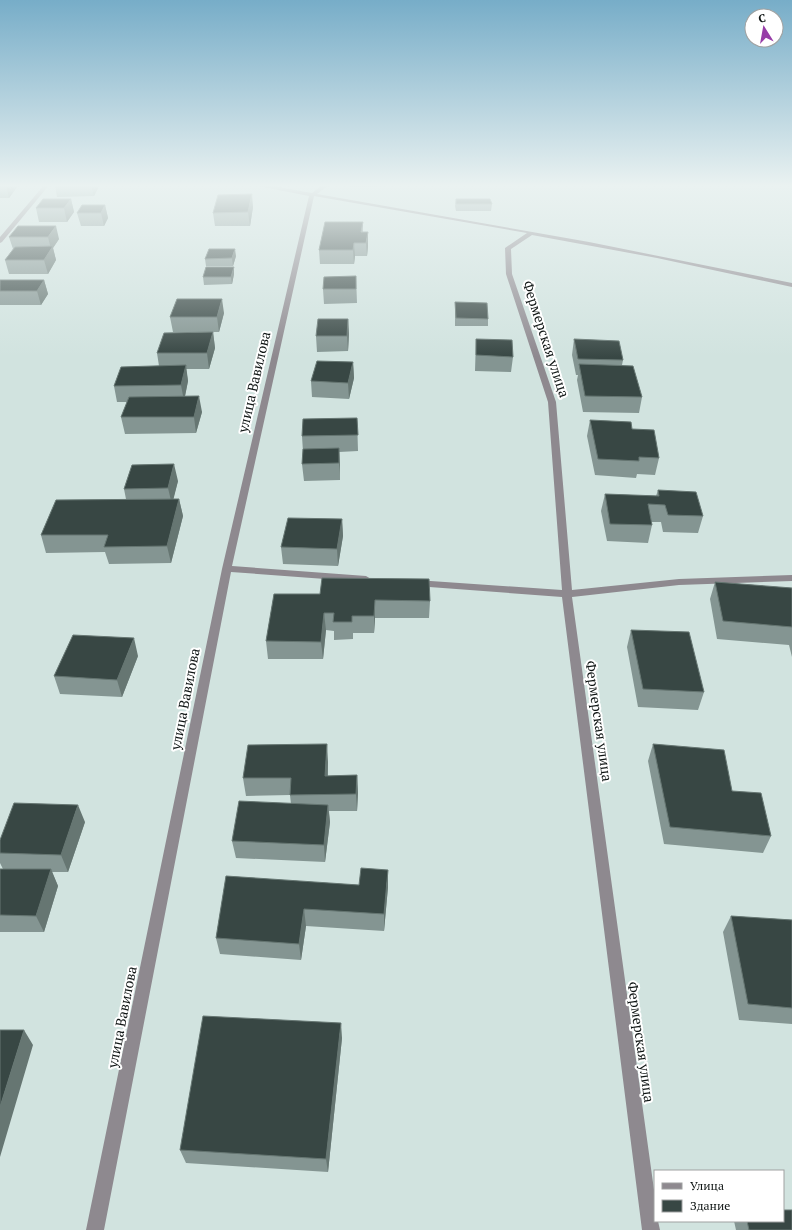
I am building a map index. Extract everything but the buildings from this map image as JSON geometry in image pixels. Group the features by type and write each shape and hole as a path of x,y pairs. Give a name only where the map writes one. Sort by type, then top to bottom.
{"street":[{"name":"улица Вавилова","path":"95,1230 226,569 301,241"},
{"name":"Фермерская улица","path":"518,241 508,248 509,274 552,402 567,594 651,1230"},
{"path":"575,241 792,285"},
{"path":"226,569 377,580"},
{"path":"408,582 567,594 679,582 792,578"}]}
